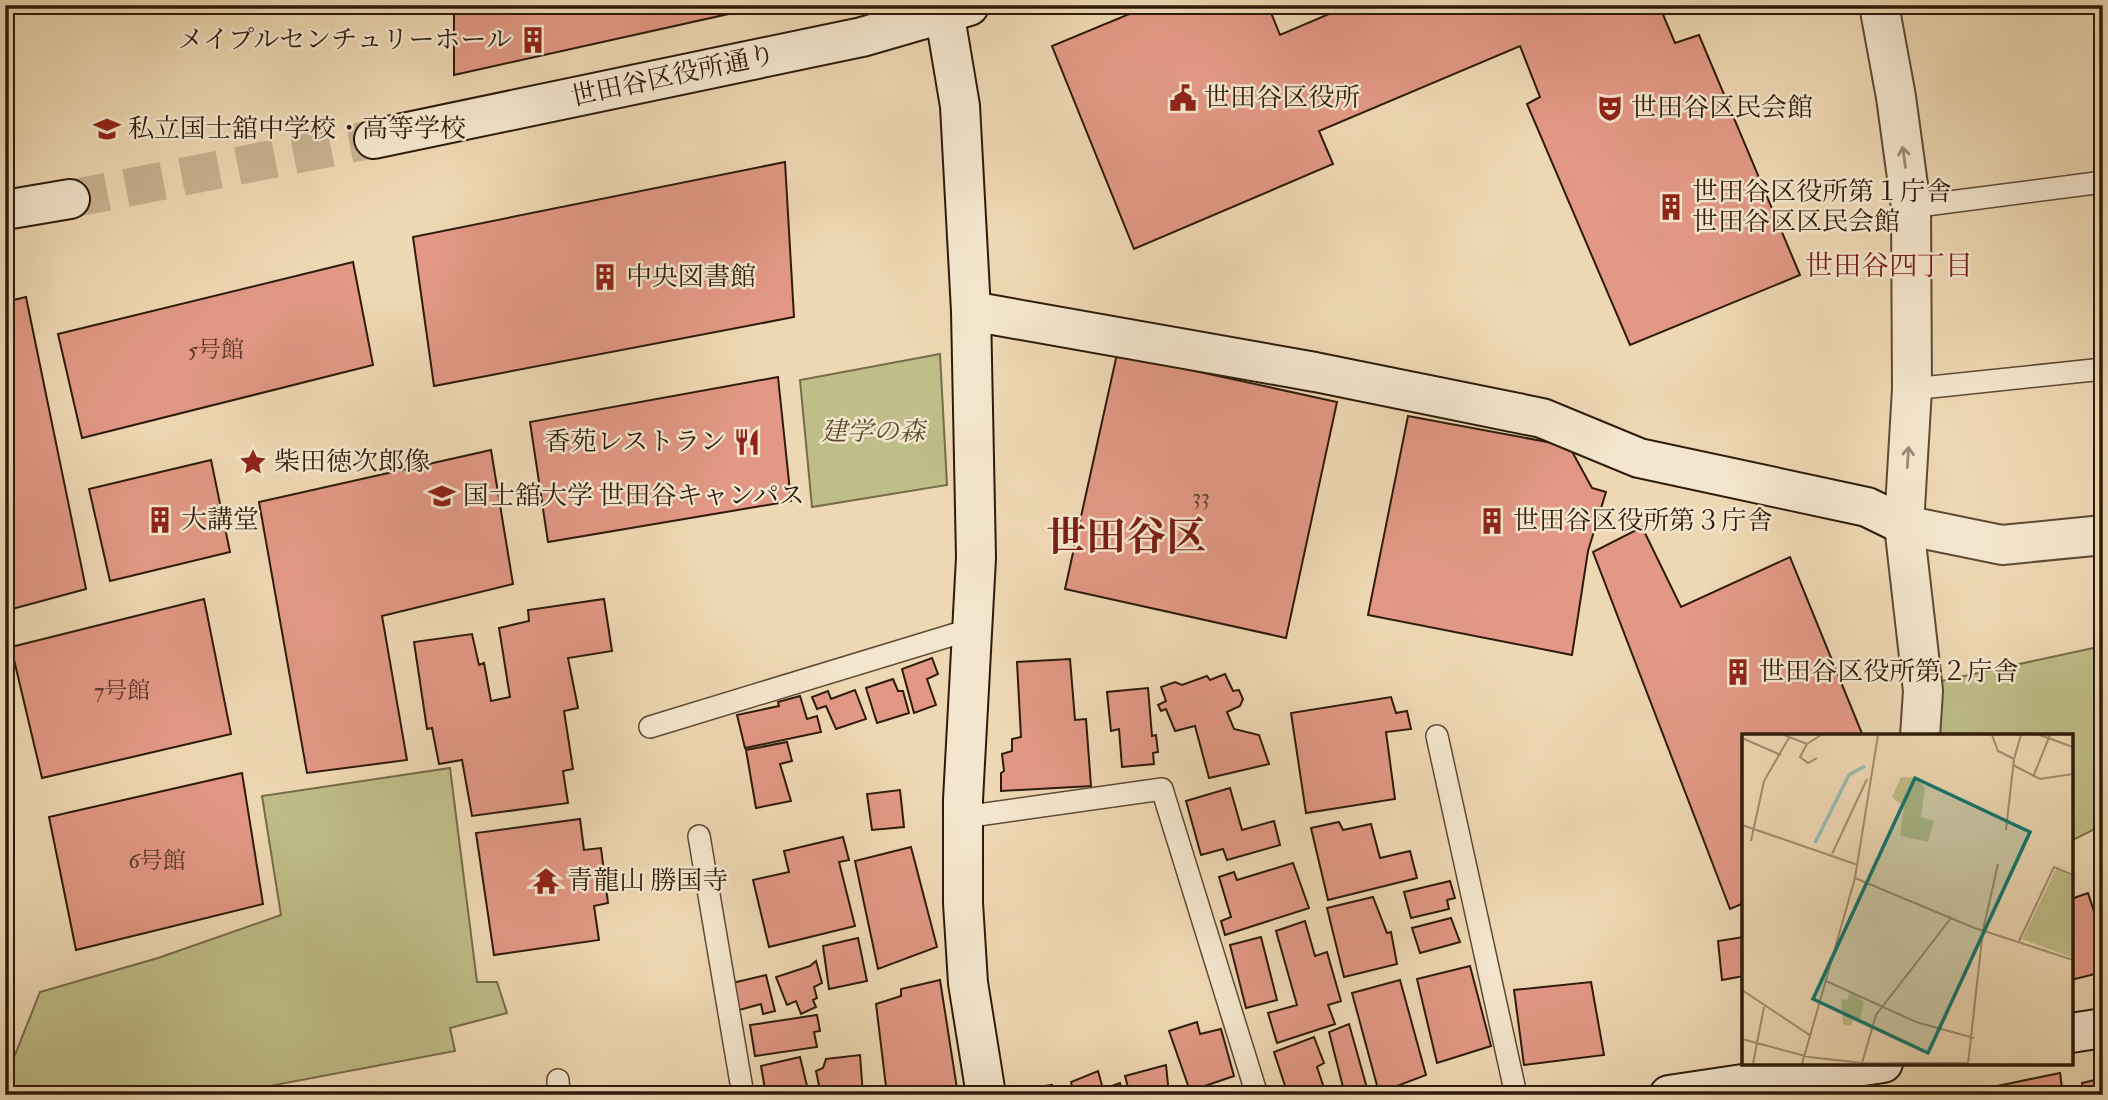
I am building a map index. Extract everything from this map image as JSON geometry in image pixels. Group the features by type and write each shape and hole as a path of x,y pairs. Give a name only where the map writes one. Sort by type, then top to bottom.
{"street":[{"path":"1879,5 1896,97 1911,206 1913,389 1904,525 1923,691 1920,734"},
{"path":"953,8 971,310 976,558 964,817 963,903 968,984 986,1095"},
{"name":"世田谷区役所通り","path":"374,139 862,37 953,8"},
{"path":"5,210 70,199"},
{"path":"971,310 1315,372 1542,418 1639,458 1867,507 1904,525 2002,545 2103,535"},
{"path":"2073,1033 2103,1028"},
{"path":"1670,1095 1791,1086 1875,1065"}],"lane":[{"path":"1911,206 2103,182"},
{"path":"1913,389 2103,369"},
{"path":"650,727 972,629"},
{"path":"1437,736 1516,1095"},
{"path":"964,817 1162,789 1257,1095"},
{"path":"699,836 743,1095"}],"green space":[{"name":"建学の森","path":"940,354 947,485 812,507 800,380"},
{"path":"2098,647 2103,665 2103,825 2073,840 2073,734 1937,734 1941,681"},
{"path":"450,768 477,982 497,982 507,1013 450,1028 455,1051 264,1087 262,1095 5,1095 5,1080 40,992 158,958 281,915 262,796"}],"building":[{"name":"メイプルセンチュリーホール","path":"454,5 769,5 454,75"},
{"name":"世田谷区役所第１庁舎 世田谷区区民会館","path":"1151,5 1268,5 1280,35 1350,5 1659,5 1675,43 1699,35 1800,275 1630,345 1527,104 1540,97 1520,46 1319,131 1333,164 1134,249 1052,46"},
{"name":"中央図書館","path":"785,162 794,317 434,386 413,237"},
{"path":"353,262 373,365 82,438 58,334"},
{"path":"26,297 86,589 5,611 5,302"},
{"path":"1117,354 1337,402 1286,638 1065,589"},
{"path":"778,377 791,501 548,542 530,422"},
{"name":"世田谷区役所第３庁舎","path":"1408,416 1569,446 1592,488 1606,492 1588,551 1572,655 1368,615"},
{"path":"491,450 513,584 382,616 407,760 307,773 259,502"},
{"name":"大講堂","path":"211,460 230,552 110,581 89,489"},
{"name":"世田谷区役所第２庁舎","path":"1642,527 1681,607 1790,557 1862,734 1742,734 1742,904 1730,909 1593,552"},
{"path":"204,599 231,734 42,778 11,647"},
{"path":"604,599 612,651 568,658 578,708 564,711 573,769 563,771 568,803 472,816 462,760 439,764 432,728 427,729 414,642 472,634 479,665 484,663 491,701 510,697 499,628 529,621 528,610"},
{"path":"932,658 938,674 927,679 936,705 914,713 902,669"},
{"path":"1070,659 1075,720 1086,719 1091,786 1001,791 1001,773 1004,771 1002,754 1012,751 1012,739 1021,737 1017,662"},
{"path":"1225,674 1233,691 1239,690 1243,699 1240,706 1227,712 1234,729 1259,735 1269,764 1209,778 1195,726 1175,731 1166,709 1161,711 1158,705 1166,701 1161,687 1175,682 1182,685 1207,676 1210,680"},
{"path":"893,679 898,691 903,691 909,713 877,723 866,688"},
{"path":"1148,688 1152,736 1156,735 1158,752 1153,753 1154,764 1122,767 1119,729 1111,731 1107,692"},
{"path":"855,690 866,719 836,729 826,706 817,709 812,697 828,691 831,699"},
{"path":"800,696 807,719 817,716 821,732 745,748 737,715 779,706 778,702"},
{"path":"1391,697 1396,713 1407,711 1411,729 1386,732 1395,799 1306,813 1291,713"},
{"path":"787,742 792,761 780,764 791,801 756,808 746,750"},
{"path":"242,773 263,904 76,950 49,817"},
{"path":"1230,788 1242,830 1274,821 1280,845 1227,860 1223,849 1201,855 1186,801"},
{"path":"900,790 904,827 872,830 867,794"},
{"path":"580,819 584,850 601,848 608,903 594,906 599,940 494,955 476,833"},
{"path":"1339,822 1343,830 1371,824 1380,858 1410,851 1417,878 1328,900 1311,828"},
{"path":"843,837 849,860 839,862 855,926 769,947 753,880 789,872 784,851"},
{"path":"911,847 937,947 878,969 855,861"},
{"path":"1293,863 1309,908 1225,935 1221,921 1231,917 1219,877 1234,872 1237,880"},
{"path":"1450,881 1455,898 1447,900 1449,909 1411,918 1404,892"},
{"path":"2088,893 2103,939 2103,972 2073,980 2073,898"},
{"path":"1373,897 1387,933 1391,932 1397,964 1344,977 1327,908"},
{"path":"1451,918 1460,942 1420,953 1412,928"},
{"path":"1305,921 1315,956 1327,952 1341,1001 1328,1005 1335,1024 1277,1043 1268,1013 1297,1005 1276,931"},
{"path":"1261,937 1277,1000 1246,1008 1230,945"},
{"path":"1742,937 1742,976 1722,980 1718,941"},
{"path":"858,938 867,981 829,989 823,946"},
{"path":"816,961 822,983 814,987 817,998 813,1000 816,1007 801,1014 796,1001 787,1005 776,977 810,966"},
{"path":"1470,966 1491,1046 1437,1063 1417,979"},
{"path":"766,975 775,1011 763,1014 761,1004 739,1010 732,983"},
{"path":"940,980 958,1095 887,1095 876,1004 901,996 901,989"},
{"path":"1400,980 1426,1075 1379,1093 1352,993"},
{"path":"1591,982 1604,1055 1524,1065 1514,990"},
{"path":"817,1015 820,1031 814,1032 817,1047 755,1056 750,1025"},
{"path":"1197,1022 1200,1034 1221,1029 1234,1076 1190,1091 1169,1031"},
{"path":"1349,1024 1367,1088 1345,1095 1329,1032"},
{"path":"1314,1037 1324,1063 1317,1067 1325,1091 1315,1095 1288,1095 1274,1052"},
{"path":"860,1055 863,1095 821,1095 816,1071 823,1068 826,1059"},
{"path":"800,1057 807,1086 766,1095 761,1066"},
{"path":"1166,1065 1169,1094 1130,1095 1125,1076"},
{"path":"1098,1071 1103,1089 1120,1083 1123,1095 1074,1095 1071,1082"},
{"path":"2060,1073 2063,1095 1998,1095 1997,1086"},
{"path":"2103,1078 2103,1095 2084,1095 2082,1083"},
{"path":"1052,1085 1052,1095 1019,1095 1018,1090"}],"tunnel":[{"path":"70,199 374,139"}],"place":[{"name":"メイプルセンチュリーホール","path":"533,40"},
{"name":"世田谷区役所","path":"1183,98"},
{"name":"世田谷区民会館","path":"1610,108"},
{"name":"私立国士舘中学校・高等学校","path":"107,129"},
{"name":"世田谷区役所第１庁舎 世田谷区区民会館","path":"1671,207"},
{"name":"中央図書館","path":"605,277"},
{"name":"香苑レストラン","path":"747,442"},
{"name":"柴田徳次郎像","path":"253,462"},
{"name":"国士舘大学 世田谷キャンパス","path":"442,496"},
{"name":"大講堂","path":"160,520"},
{"name":"世田谷区役所第３庁舎","path":"1492,521"},
{"name":"世田谷区役所第２庁舎","path":"1738,672"},
{"name":"青龍山 勝国寺","path":"546,881"}],"district":[{"name":"世田谷四丁目","path":"1889,266"},
{"name":"世田谷区","path":"1126,537"}]}
